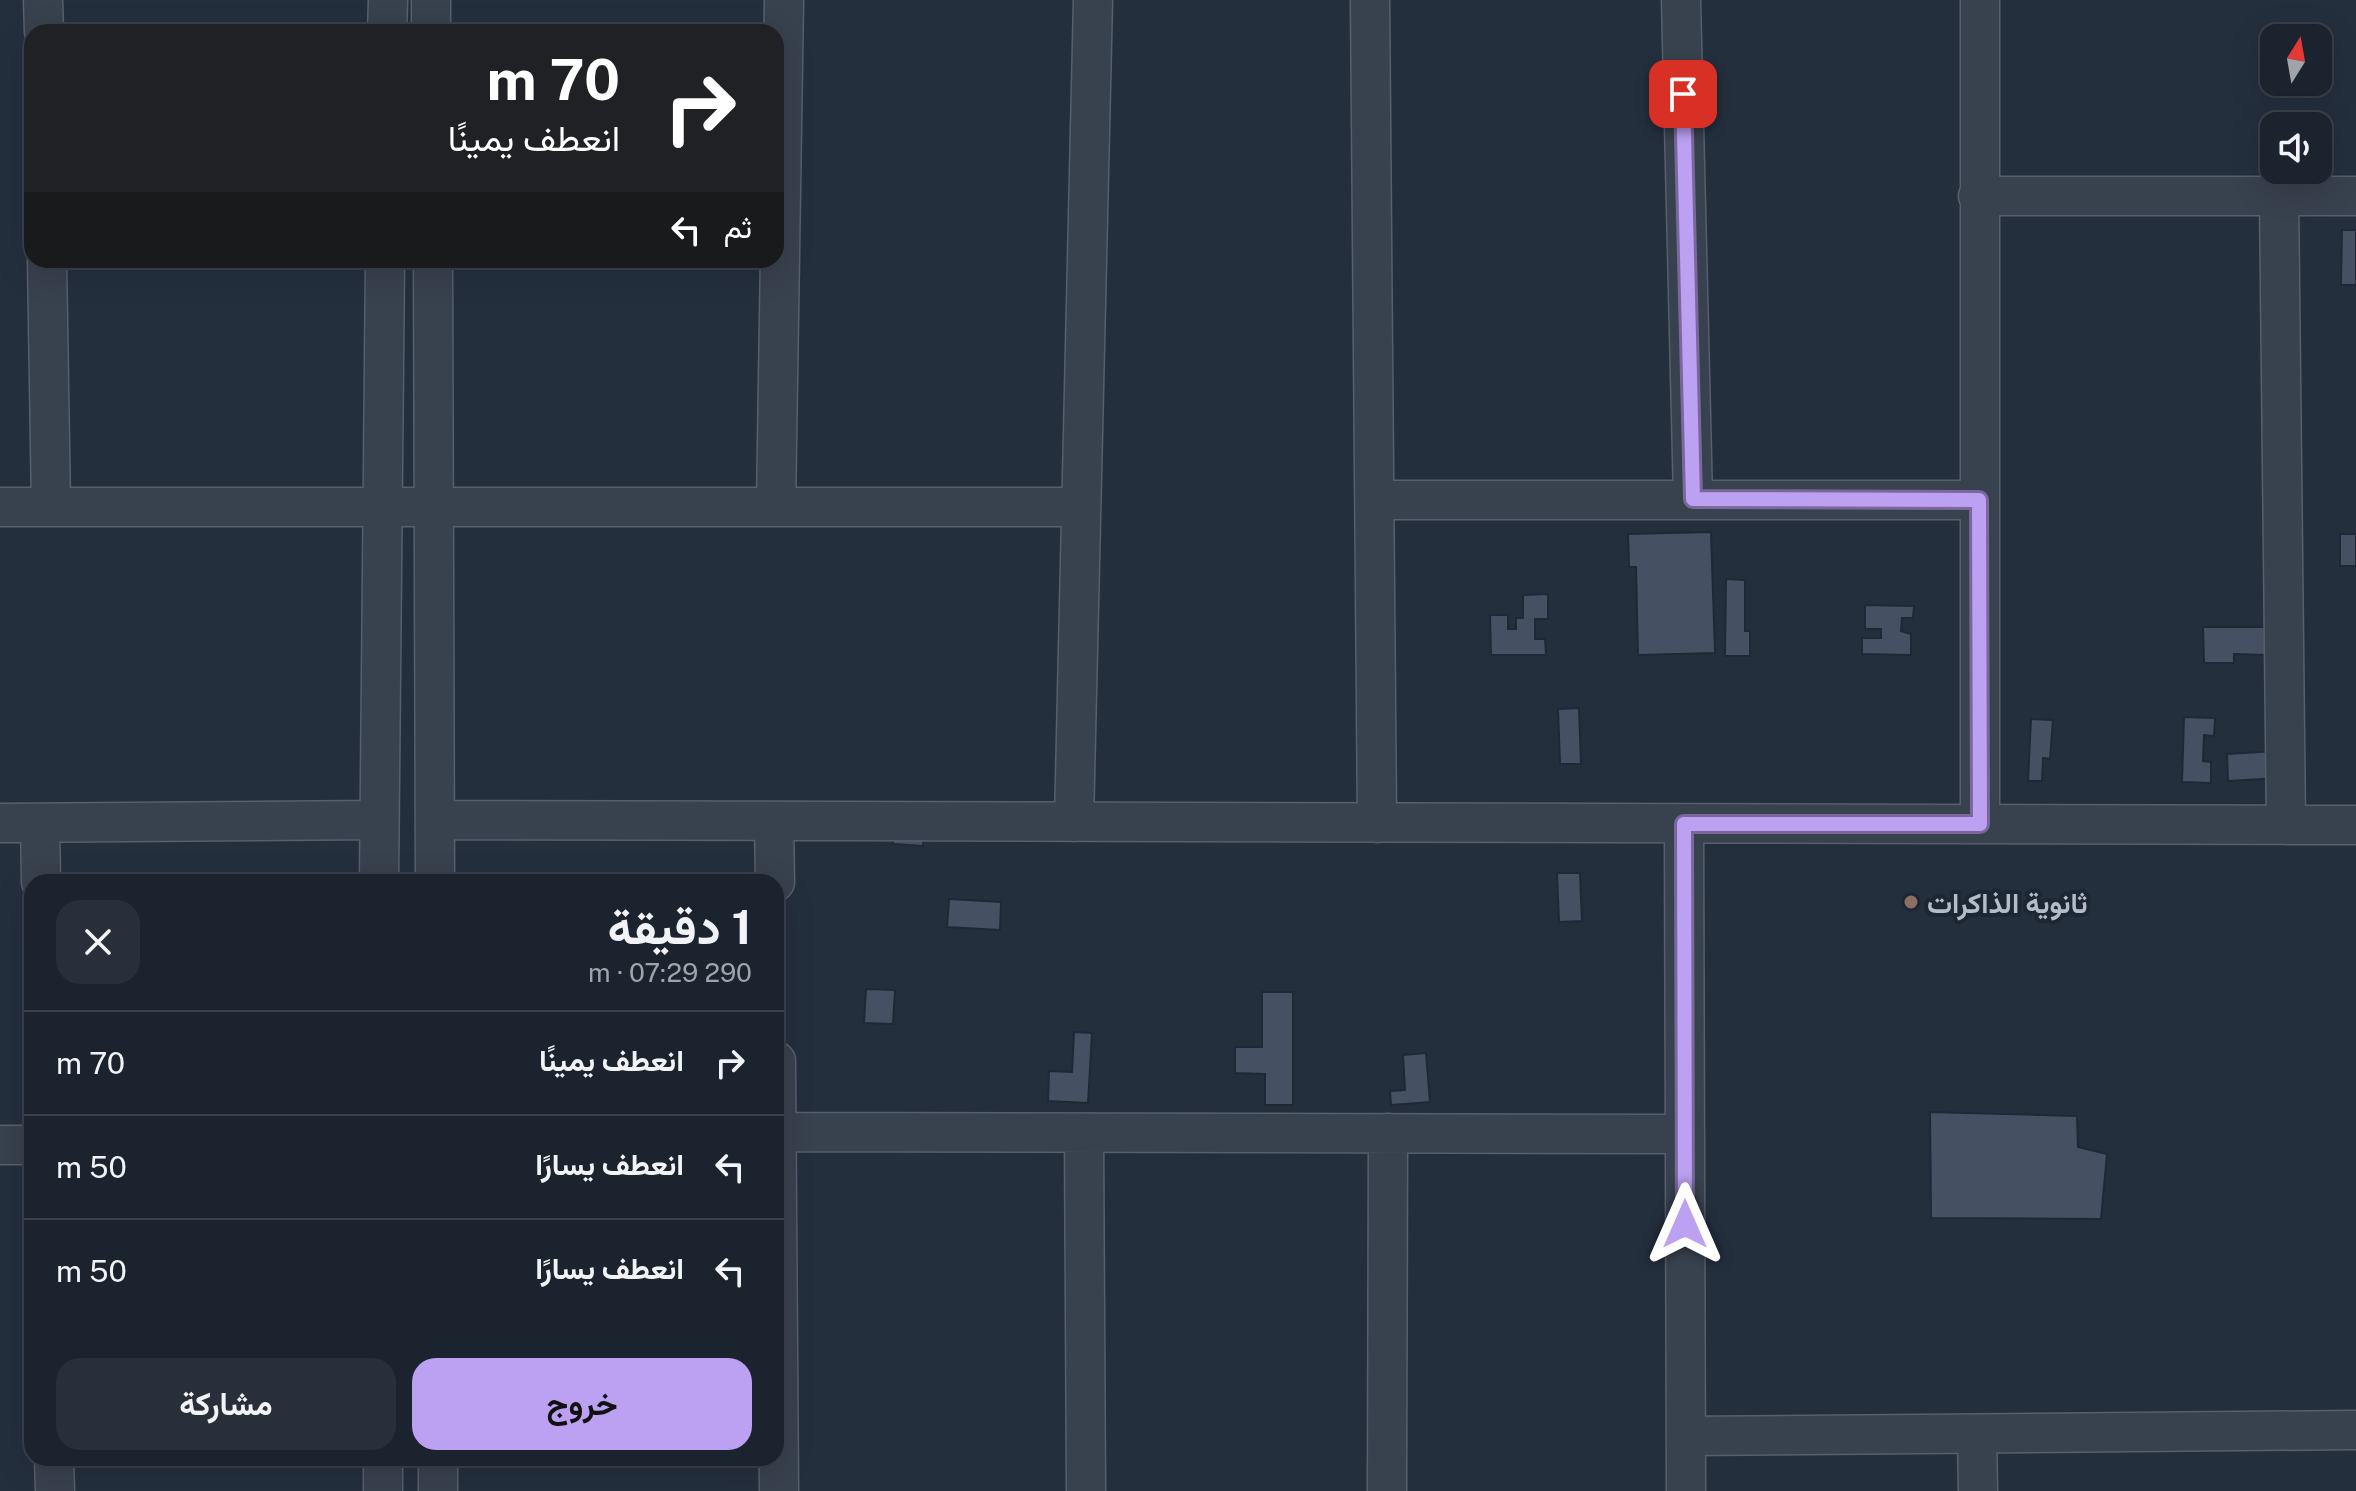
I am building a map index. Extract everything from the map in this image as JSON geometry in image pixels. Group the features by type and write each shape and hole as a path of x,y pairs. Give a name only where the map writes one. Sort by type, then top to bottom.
{"street":[{"path":"43,0 44,24"},
{"path":"387,24 388,0"},
{"path":"431,0 431,24"},
{"path":"784,0 784,24"},
{"path":"1074,822 1093,0"},
{"path":"1370,0 1377,823"},
{"path":"1681,0 1693,499"},
{"path":"1980,0 1980,824"},
{"path":"1978,196 2356,196"},
{"path":"2279,196 2286,825"},
{"path":"47,268 51,507"},
{"path":"379,874 385,268"},
{"path":"433,268 435,874"},
{"path":"776,507 780,268"},
{"path":"1375,500 1979,500"},
{"path":"0,507 1081,507"},
{"path":"0,823 378,820"},
{"path":"435,820 2356,825"},
{"path":"774,822 775,874"},
{"path":"40,823 41,874"},
{"path":"1684,824 1686,1491"},
{"path":"784,1132 1685,1134"},
{"path":"1084,1133 1086,1491"},
{"path":"1387,1491 1388,1133"},
{"path":"0,1145 24,1145"},
{"path":"1686,1436 2356,1430"},
{"path":"1977,1434 1978,1491"},
{"path":"54,1466 55,1491"},
{"path":"383,1466 383,1491"},
{"path":"438,1466 438,1491"},
{"path":"779,1466 779,1491"}],"building":[{"path":"2342,230 2356,230 2356,285 2341,285"},
{"path":"1711,532 1715,653 1638,655 1636,567 1629,567 1628,534"},
{"path":"2340,534 2356,534 2356,566 2340,566"},
{"path":"1726,579 1745,580 1745,631 1750,631 1750,656 1725,656"},
{"path":"1548,594 1548,619 1535,619 1535,639 1545,639 1546,655 1491,655 1490,615 1508,615 1508,629 1516,629 1516,618 1523,618 1523,595"},
{"path":"1865,605 1914,606 1913,618 1902,618 1901,631 1911,634 1911,655 1862,654 1862,638 1881,638 1881,629 1865,629"},
{"path":"2203,627 2268,627 2268,655 2234,654 2234,663 2204,663"},
{"path":"1579,708 1581,764 1560,764 1558,709"},
{"path":"2184,717 2215,718 2214,736 2204,735 2203,761 2211,762 2211,783 2182,782"},
{"path":"2031,719 2053,720 2050,759 2043,758 2042,781 2028,781"},
{"path":"2277,751 2279,778 2228,781 2227,754"},
{"path":"894,833 924,835 923,846 893,844"},
{"path":"1557,873 1580,873 1582,921 1559,922"},
{"path":"949,899 1001,902 1000,930 947,927"},
{"path":"866,989 895,990 893,1024 864,1023"},
{"path":"1262,992 1293,992 1293,1105 1265,1105 1265,1074 1235,1073 1235,1047 1262,1047"},
{"path":"1074,1032 1092,1033 1088,1103 1048,1101 1049,1071 1072,1072"},
{"path":"1426,1053 1430,1102 1391,1105 1390,1091 1405,1090 1403,1055"},
{"path":"1930,1112 2077,1116 2078,1147 2107,1154 2101,1219 1931,1218"}],"place":[{"name":"ثانوية الذاكرات","path":"1911,902"}],"route":[{"path":"1683,94 1693,499 1979,500 1980,765 1980,824 1684,824 1685,1224"}]}
